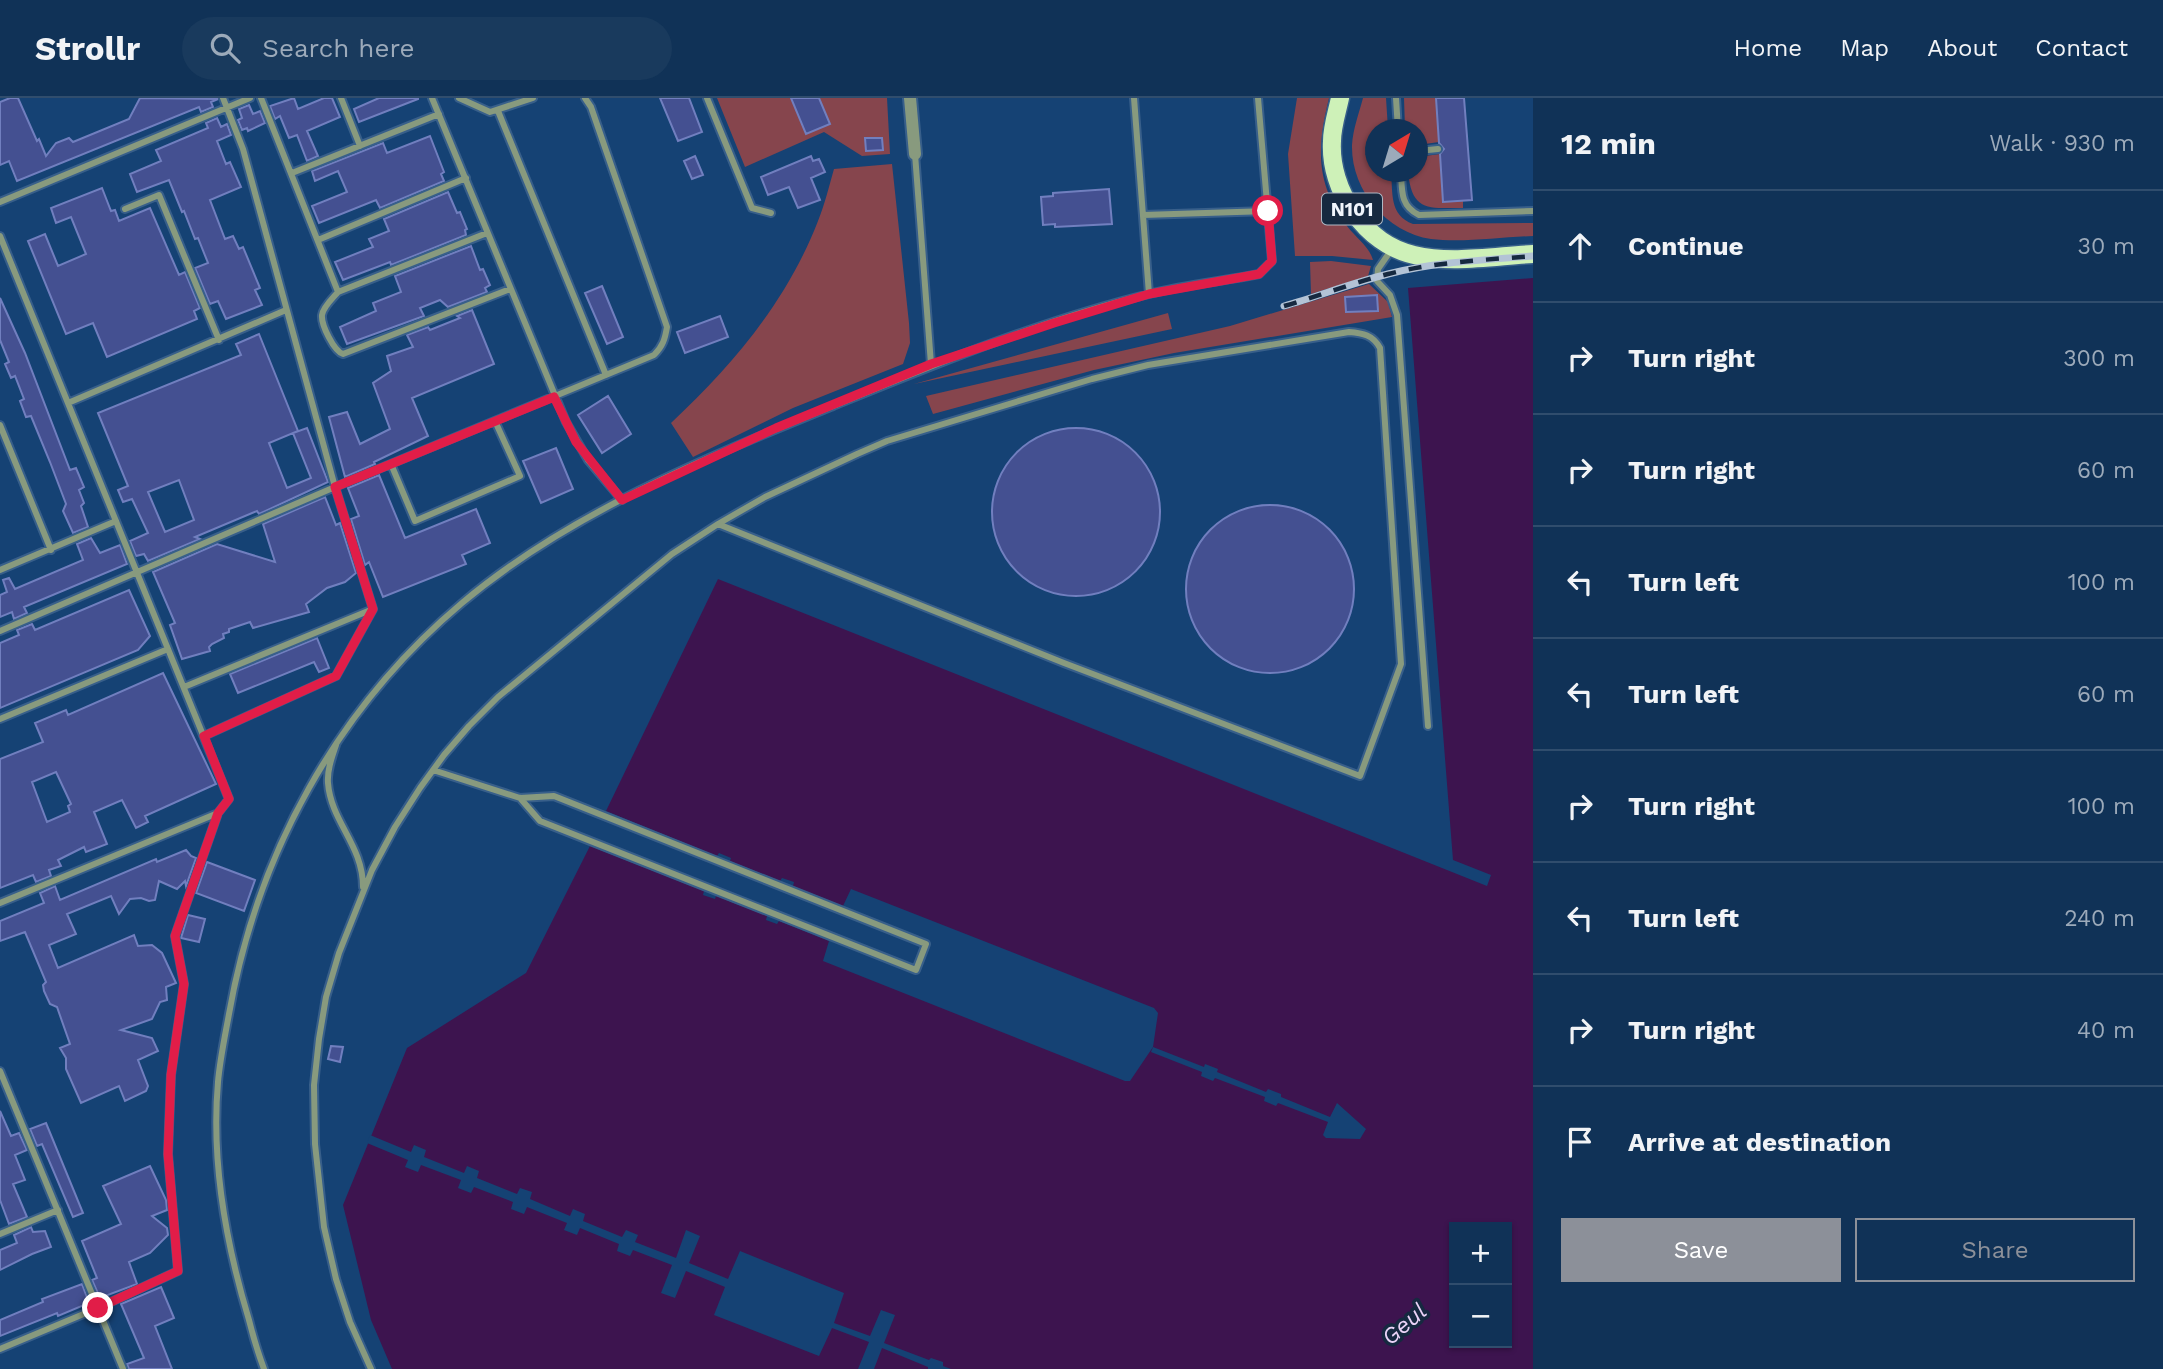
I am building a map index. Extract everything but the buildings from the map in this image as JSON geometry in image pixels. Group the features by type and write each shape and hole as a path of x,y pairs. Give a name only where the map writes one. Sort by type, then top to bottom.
{"main road":[{"name":"N101","path":"1340,98 1332,139 1332,160 1340,187 1363,225 1393,248 1416,256 1450,258 1533,254"}],"street":[{"path":"910,98 915,154"}],"lane":[{"path":"204,736 336,676 373,609 335,487 243,149 223,98"},
{"path":"0,202 250,98"},
{"path":"261,98 338,292"},
{"path":"341,98 360,146"},
{"path":"432,98 554,397 576,442 622,500"},
{"path":"459,98 483,110 498,111 533,98"},
{"path":"0,631 335,487 654,355 665,339 667,327 591,107 585,98"},
{"path":"707,98 752,208 771,213"},
{"path":"1133,98 1149,294"},
{"path":"264,1369 235,1273 220,1186 218,1082 235,980 258,903 293,815 338,738 380,682 462,603 532,553 622,500 776,428 931,364 1054,323 1149,294 1259,274 1272,261 1258,98"},
{"path":"1396,98 1397,119"},
{"path":"498,111 606,375"},
{"path":"292,173 439,114"},
{"path":"1428,150 1438,149"},
{"path":"915,154 931,364"},
{"path":"318,240 466,178"},
{"path":"1401,182 1402,198 1406,206 1419,215 1533,211"},
{"path":"125,209 159,195 219,340"},
{"path":"1143,215 1268,211"},
{"path":"487,233 338,292 322,314 334,348 343,354 510,289"},
{"path":"0,236 229,799 218,813 175,936 184,984 171,1075 168,1154 178,1271 0,1349"},
{"path":"1393,248 1378,269 1377,281 1390,295 1397,315 1428,726"},
{"path":"68,404 286,310"},
{"path":"370,1369 336,1279 324,1227 315,1143 314,1084 319,1039 326,997 339,953 362,893 395,827 433,770 469,726 498,698 672,554 718,524 765,498 887,442 1041,394 1148,365 1349,332 1359,333 1376,341 1380,348 1401,664 1360,776 1077,668 718,524"},
{"path":"391,464 415,521 520,476 495,421"},
{"path":"0,425 51,550"},
{"path":"0,570 116,522"},
{"path":"184,687 373,609"},
{"path":"0,719 168,649"},
{"path":"338,738 328,782 331,798 362,864 362,893"},
{"path":"433,770 520,798 554,796 926,944 916,970 540,821 520,798"},
{"path":"0,903 218,813"},
{"path":"0,1071 123,1369"},
{"path":"0,1234 58,1210"}],"shaded area":[{"path":"717,98 887,98 890,154 862,156 824,132 745,167"},
{"path":"1297,98 1329,98 1321,149 1324,180 1337,210 1347,226 1369,250 1373,260 1295,256 1288,154"},
{"path":"1363,98 1386,98 1387,119 1365,119 1365,182 1392,182 1396,209 1405,220 1413,224 1533,223 1533,236 1443,240 1415,235 1400,228 1374,206 1358,178 1352,145"},
{"path":"1404,98 1436,98 1439,142 1428,144 1428,119 1405,119"},
{"path":"1440,154 1443,202 1463,201 1463,208 1431,207 1418,201 1413,194 1410,182 1428,182 1428,156"},
{"path":"892,164 909,323 910,343 903,364 793,408 693,457 671,423 737,355 774,305 805,250 820,215 834,169"},
{"path":"1331,261 1371,266 1368,276 1311,294 1310,262"},
{"path":"1369,284 1388,302 1392,317 1174,353 1094,370 933,414 926,396 1230,326"},
{"path":"1168,313 1172,329 914,384"}],"water":[{"name":"Geul","path":"1533,278 1533,1369 392,1369 371,1320 343,1205 407,1048 526,973 590,846 704,891 703,895 715,899 716,896 767,916 766,920 777,924 779,921 829,941 823,961 1125,1081 1130,1081 1153,1047 1158,1013 1154,1008 851,889 843,906 793,886 794,882 782,878 780,881 730,861 731,858 719,853 717,856 606,811 718,579 1487,886 1491,875 1453,860 1408,288"}],"pier":[{"path":"1153,1047 1204,1067 1205,1064 1218,1069 1217,1072 1266,1092 1268,1089 1281,1094 1281,1097 1330,1117 1337,1103 1366,1129 1360,1139 1326,1138 1323,1135 1328,1122 1278,1103 1276,1106 1264,1101 1265,1097 1215,1078 1213,1081 1201,1076 1202,1072 1151,1052"},
{"path":"370,1135 411,1152 414,1145 426,1150 424,1157 464,1173 467,1166 479,1171 477,1178 517,1194 520,1188 532,1192 530,1199 570,1216 573,1209 585,1214 583,1221 622,1237 626,1230 638,1235 635,1242 676,1258 686,1230 700,1236 689,1263 728,1279 740,1251 844,1293 834,1323 870,1336 881,1310 895,1315 884,1343 929,1360 931,1358 943,1362 943,1366 951,1369 928,1369 882,1348 874,1369 858,1369 869,1342 832,1328 819,1356 714,1315 725,1287 686,1271 675,1298 661,1293 672,1265 633,1250 630,1256 617,1251 619,1244 580,1228 577,1235 564,1230 567,1223 527,1207 524,1214 511,1209 513,1202 474,1187 471,1193 458,1188 461,1180 421,1165 418,1172 405,1167 408,1160 367,1143"}],"railway":[{"path":"1284,306 1361,281 1406,270 1533,256"}],"route":[{"path":"98,1308 178,1271 168,1154 171,1075 184,984 175,936 218,813 229,799 204,736 336,676 373,609 335,487 554,397 576,442 622,500 776,428 931,364 1149,294 1259,274 1272,261 1268,211"}]}
